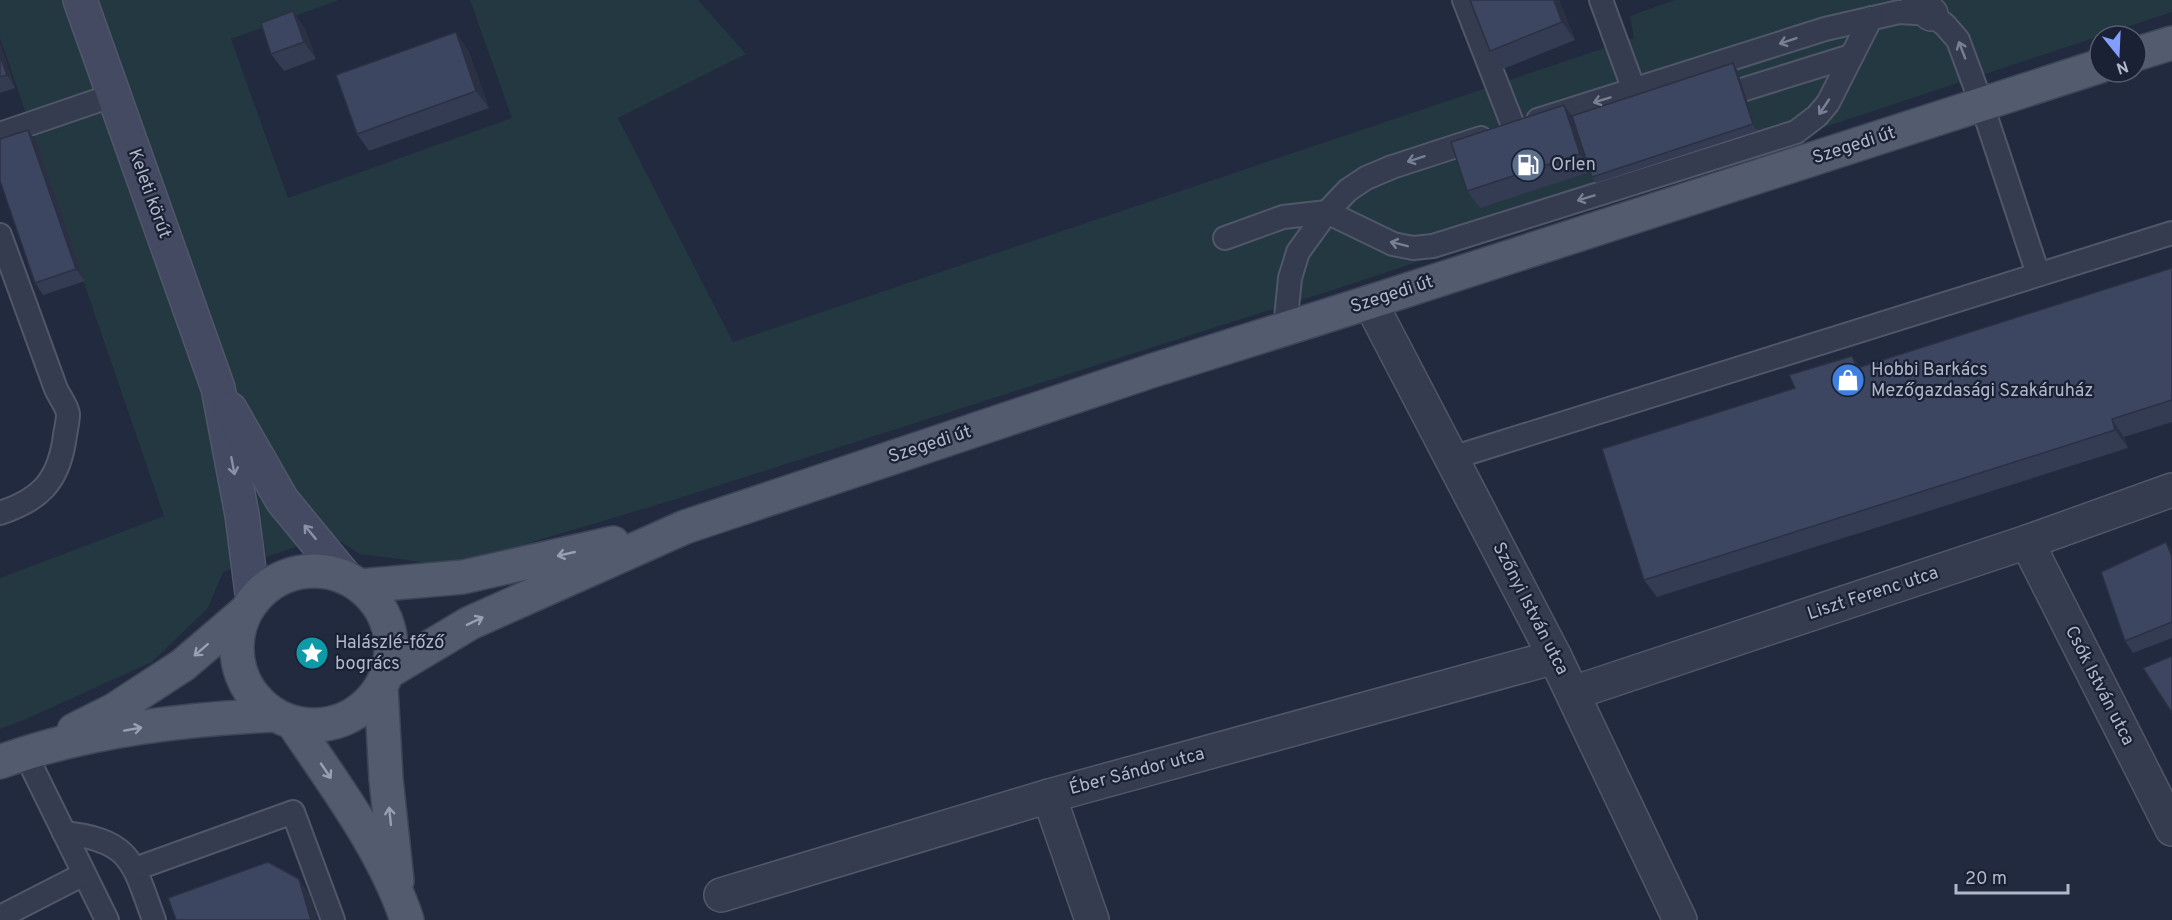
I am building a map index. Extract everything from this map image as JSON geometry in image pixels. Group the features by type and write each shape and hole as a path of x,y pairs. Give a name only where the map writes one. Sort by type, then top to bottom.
{"main road":[{"name":"Keleti körút","path":"80,0 218,388"},
{"path":"2148,50 2172,43"},
{"name":"Szegedi út","path":"685,527 1151,370 1370,302 2088,70"},
{"path":"20,755 127,730 188,720 284,719 308,726 321,725 345,719 363,708 384,680 392,656 391,637 386,618 375,599 353,582 282,500 218,388"},
{"path":"218,388 242,515 249,607 236,645 238,662 246,685 254,698 284,719 351,808 403,907"},
{"path":"20,755 114,710 183,665 249,607 267,586 290,574 322,571 353,582 463,577 685,527"},
{"path":"384,680 470,623 685,527"},
{"path":"384,680 386,779 403,907"}],"street":[{"name":"Szőnyi István utca","path":"1370,302 1556,657 1680,920"},
{"name":"Liszt Ferenc utca","path":"1573,693 2027,543 2172,490"},
{"name":"Csók István utca","path":"2027,543 2172,830"},
{"name":"Éber Sándor utca","path":"721,895 1049,796 1556,657"},
{"path":"1049,796 1092,920"}],"lane":[{"path":"1464,0 1514,128"},
{"path":"1601,0 1634,90"},
{"path":"1285,328 1290,278 1298,252 1327,212 1348,190 1366,178 1392,167 1825,29 1924,7 1958,40 2038,274"},
{"path":"1225,238 1282,217 1327,212 1393,244 1413,248 1433,246 1620,181 1796,132 1817,117 1827,103 1871,18"},
{"path":"1745,89 1851,56"},
{"path":"0,134 114,95"},
{"path":"1452,458 2172,233"},
{"path":"0,235 56,389 68,412 58,466 51,479 31,500 0,513"},
{"path":"20,755 64,833 107,920"},
{"path":"135,869 293,812 333,920"},
{"path":"64,833 87,835 103,840 119,849 135,869 154,920"},
{"path":"0,917 84,874"}],"shaded area":[{"path":"0,0 339,0 231,39 288,198 512,118 470,0 698,0 746,54 618,118 733,342 1634,38 1630,16 1675,0 2172,0 2172,12 2136,24 2088,24 2088,40 1339,288 673,500 452,566 360,554 330,535 223,572 208,608 152,662 0,729 0,578 164,516 0,38"}],"building":[{"path":"1470,0 1554,0 1562,22 1490,51"},
{"path":"293,11 304,42 271,54 261,23"},
{"path":"456,32 476,91 357,134 336,75"},
{"path":"0,56 7,75 0,77"},
{"path":"1733,63 1753,124 1592,177 1572,116"},
{"path":"1564,105 1580,154 1467,191 1451,142"},
{"path":"28,130 76,269 35,283 0,181 0,139"},
{"path":"2172,268 2172,400 2112,419 2115,430 1644,580 1602,449 1795,388 1789,375 1852,356 1857,368"},
{"path":"2166,542 2172,557 2172,622 2125,641 2101,572"},
{"path":"2172,656 2172,713 2143,668"},
{"path":"268,862 299,879 311,920 176,920 168,898"}],"place":[{"name":"Orlen","path":"1528,165"},
{"name":"Hobbi Barkács Mezőgazdasági Szakáruház","path":"1848,380"},
{"name":"Halászlé-főző bogrács","path":"312,653"}]}
